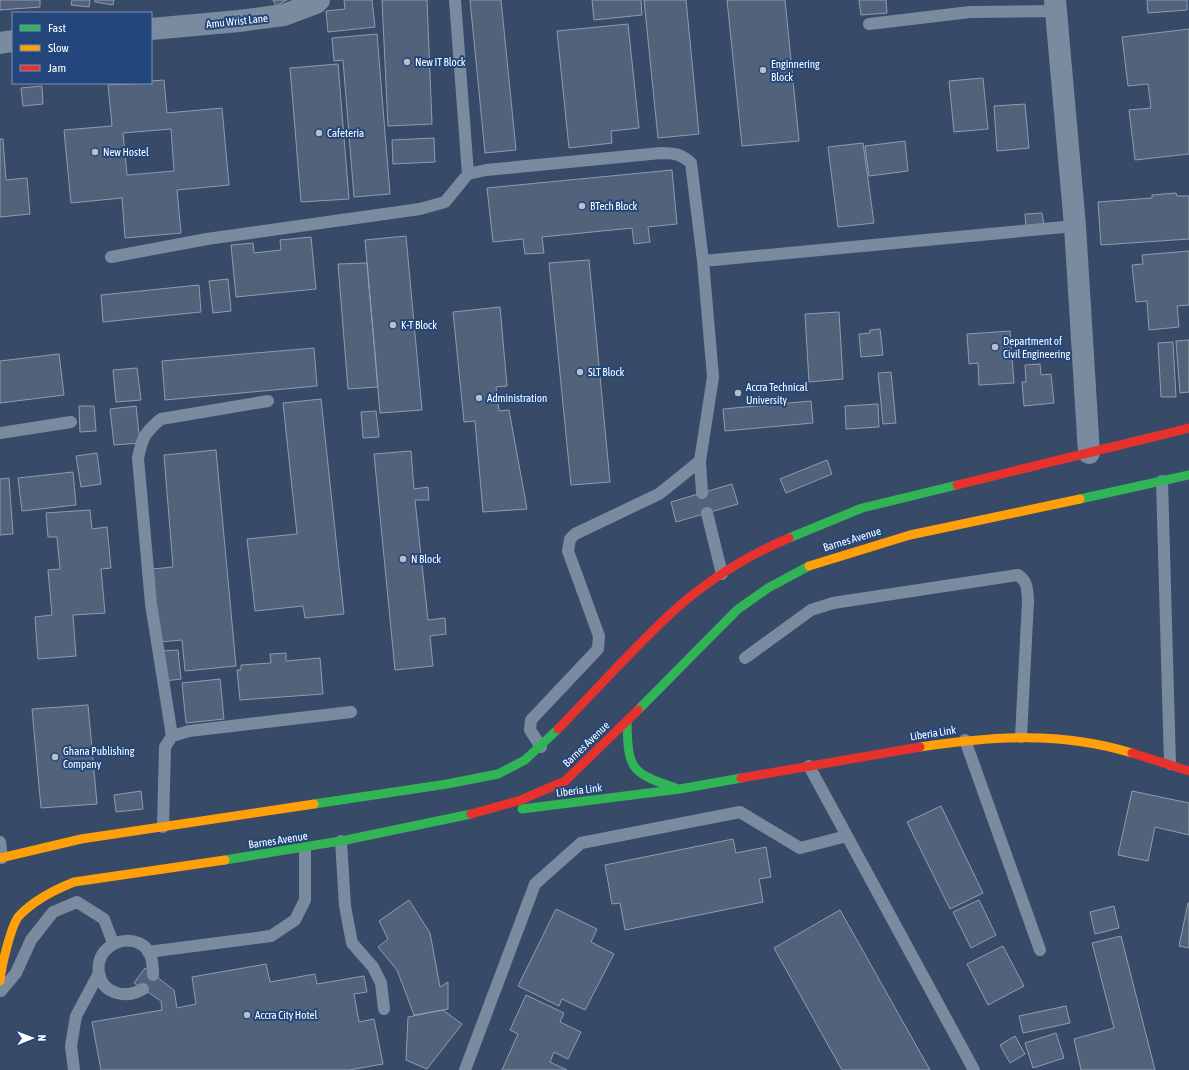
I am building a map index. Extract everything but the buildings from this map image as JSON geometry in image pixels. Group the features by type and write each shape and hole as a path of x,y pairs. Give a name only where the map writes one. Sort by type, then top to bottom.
{"main road":[{"path":"1,858 81,839 447,784 498,774 524,760 542,747 667,617 722,574 761,550 822,523 862,508 1189,428"},
{"name":"Barnes Avenue","path":"0,982 2,961 18,917 52,891 74,882 305,848 480,814 544,792 565,781 627,722 737,610 768,588 806,566 910,535 1189,475"},
{"name":"Liberia Link","path":"627,722 628,748 631,766 643,777 680,789"},
{"name":"Liberia Link","path":"480,814 680,789 965,740 1021,737 1062,738 1112,747 1189,771"}],"street":[{"name":"Amu Wrist Lane","path":"152,29 239,21 284,15 316,3 319,0"},
{"path":"1055,6 1075,226 1089,453"},
{"path":"0,42 12,41"}],"lane":[{"path":"455,0 468,174"},
{"path":"869,24 970,12 1055,6"},
{"path":"111,257 207,239 420,209 445,202 468,174 494,169 661,153 676,153 684,156 691,163 703,261 713,378 700,461 702,493"},
{"path":"703,261 1075,226"},
{"path":"172,736 151,604 138,458 142,440 151,427 161,419 268,401"},
{"path":"0,433 71,422"},
{"path":"542,747 530,730 529,725 531,720 598,650 599,643 599,636 568,551 570,539 575,534 659,494 700,461"},
{"path":"1162,481 1170,764"},
{"path":"707,513 722,574"},
{"path":"745,658 811,610 833,603 1018,575 1024,579 1027,585 1028,601 1021,737"},
{"path":"163,827 165,747 172,736 189,731 351,712"},
{"path":"965,740 1040,950"},
{"path":"809,766 974,1070"},
{"path":"465,1070 535,884 581,843 740,812 800,848 847,836"},
{"path":"341,841 345,906 352,943 373,967 381,983 384,1009"},
{"path":"0,842 1,858"},
{"path":"148,952 271,936 295,920 305,900 305,848"},
{"path":"0,992 16,973 31,940 53,912 78,902 104,919 114,943"},
{"path":"74,1070 71,1046 76,1016 99,973 101,956 114,943 123,940 133,941 142,945 148,952 153,962 153,975"},
{"path":"99,973 104,984 112,991 123,995 134,994 143,989"}],"traffic: fast":[{"path":"1080,499 1189,475"},
{"path":"789,538 862,508 957,485"},
{"path":"638,710 737,610 768,588 809,566"},
{"path":"627,722 629,750 631,760 635,767 641,773 650,778 676,788"},
{"path":"314,804 447,784 498,774 525,760 558,729"},
{"path":"522,809 680,789 741,778"},
{"path":"225,860 346,840 471,814"}],"traffic: slow":[{"path":"809,566 910,535 1080,499"},
{"path":"920,747 973,740 1026,738 1079,741 1132,753"},
{"path":"0,858 81,839 314,804"},
{"path":"0,981 7,947 16,921 19,916 31,905 52,892 74,882 225,860"}],"traffic: jam":[{"path":"957,485 1189,428"},
{"path":"558,729 639,644 694,593 724,572 772,545 789,538"},
{"path":"471,814 521,800 565,781 638,710"},
{"path":"741,778 920,747"},
{"path":"1132,753 1189,771"}],"place":[{"name":"New IT Block","path":"407,62"},
{"name":"Enginnering Block","path":"763,70"},
{"name":"Cafeteria","path":"319,133"},
{"name":"New Hostel","path":"95,152"},
{"name":"BTech Block","path":"582,206"},
{"name":"K-T Block","path":"393,325"},
{"name":"Department of Civil Engineering","path":"995,347"},
{"name":"SLT Block","path":"580,372"},
{"name":"Accra Technical University","path":"738,393"},
{"name":"Administration","path":"479,398"},
{"name":"N Block","path":"403,559"},
{"name":"Ghana Publishing Company","path":"55,757"},
{"name":"Accra City Hotel","path":"247,1015"}]}
